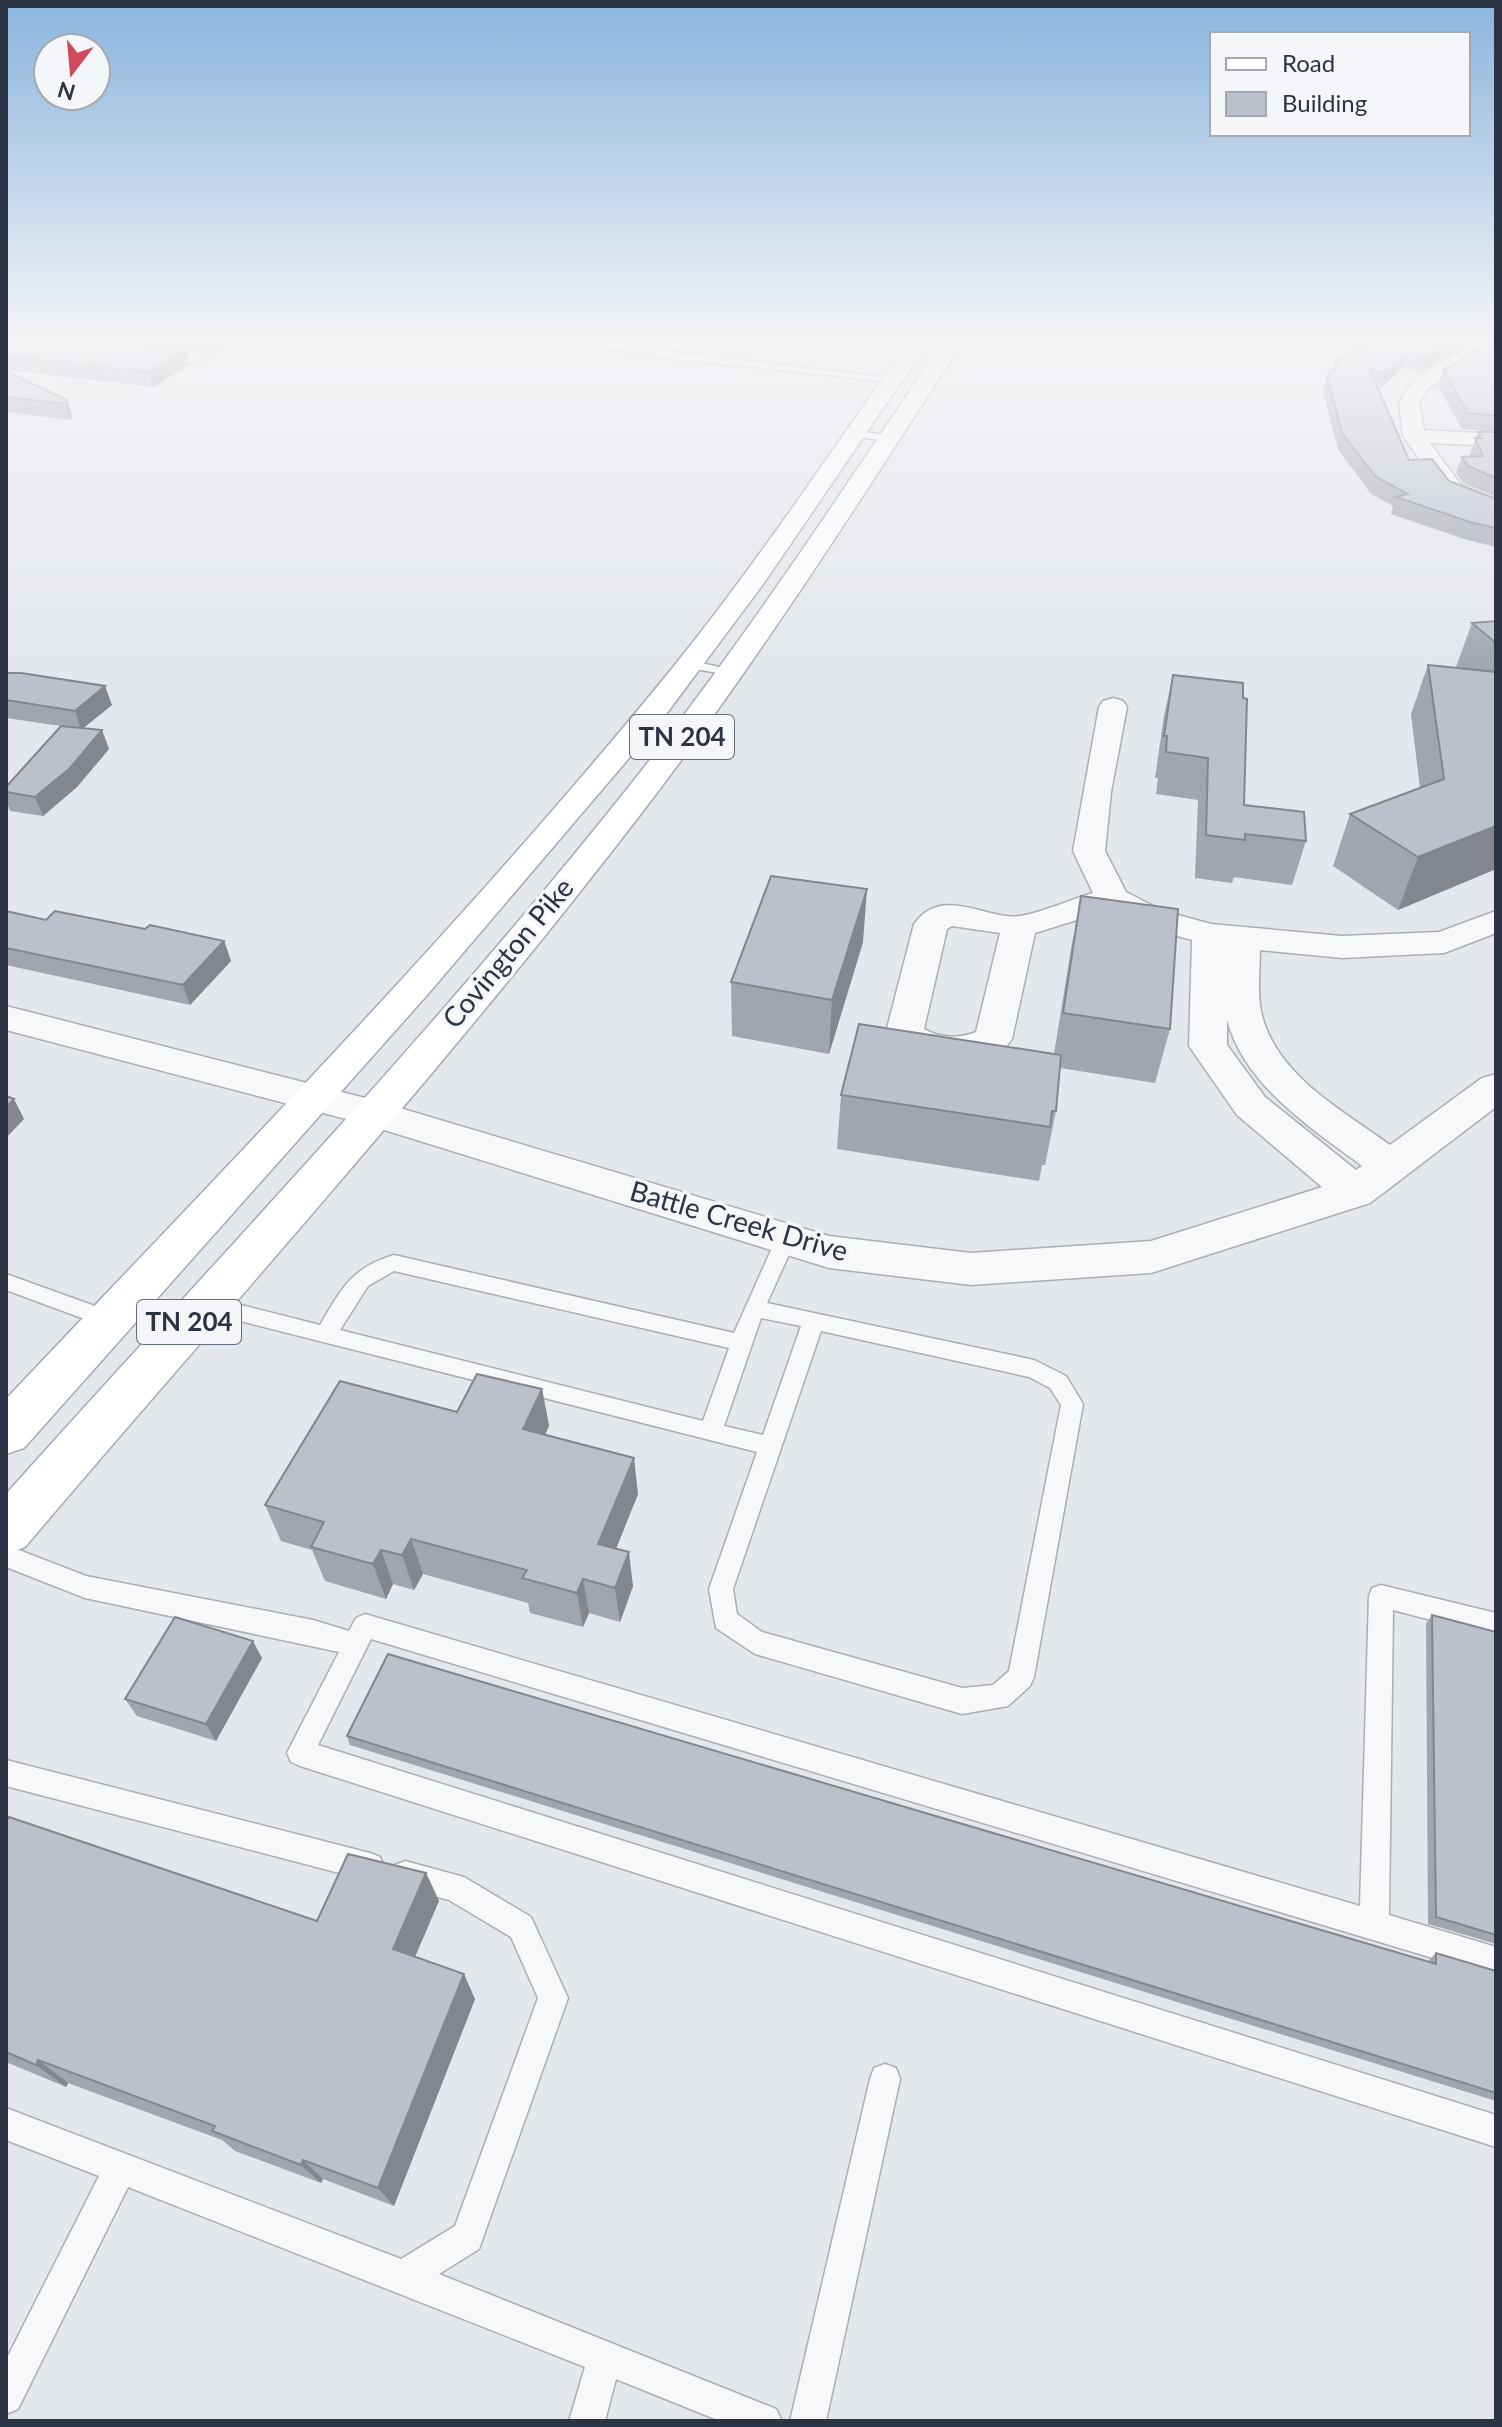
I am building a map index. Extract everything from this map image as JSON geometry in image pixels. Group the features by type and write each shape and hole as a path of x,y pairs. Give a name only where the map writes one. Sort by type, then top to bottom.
{"main road":[{"name":"Covington Pike","path":"6,1433 314,1098 634,732 688,664 843,448"},
{"name":"Covington Pike","path":"6,1531 373,1113 628,808 730,671 882,448"}],"street":[{"path":"1423,448 1453,490 1496,509"},
{"path":"1113,707 1096,792 1089,851 1112,898 1151,918 1226,936 1342,947 1444,942 1496,921"},
{"path":"1019,927 1112,898"},
{"path":"1226,936 1243,1014 1258,1055 1281,1080 1388,1165"},
{"path":"1226,936 1208,1046 1251,1106 1355,1192"},
{"name":"Battle Creek Drive","path":"6,1018 373,1113 829,1252 971,1269 1151,1257 1355,1192 1496,1087"}],"lane":[{"path":"688,664 730,671"},
{"path":"710,1432 754,1308 786,1239"},
{"path":"326,1334 361,1277 374,1267 394,1263 742,1343"},
{"path":"6,1282 109,1320"},
{"path":"205,1304 770,1446"},
{"path":"754,1308 1034,1369 1058,1382 1072,1404 1021,1677 999,1697 962,1701 755,1642 725,1620 721,1589 813,1322"},
{"path":"6,1556 85,1587 313,1632 356,1645"},
{"path":"1374,1925 1381,1596 1496,1625"},
{"path":"1496,1962 365,1626 300,1753 1496,2131"},
{"path":"6,1773 238,1835 454,1887 521,1927 553,1998 467,2237 404,2277"},
{"path":"808,2421 885,2079"},
{"path":"6,2124 121,2166 764,2421"},
{"path":"6,2397 121,2166"},
{"path":"587,2421 605,2359"}],"building":[{"path":"1354,448 1404,448 1409,460 1432,459 1449,481 1496,499 1496,528 1396,497 1408,494 1376,477"},
{"path":"1480,448 1496,448 1496,478 1468,466 1462,457 1483,456"},
{"path":"1496,621 1496,643 1472,623"},
{"path":"1428,665 1496,672 1496,826 1418,857 1350,814 1444,779"},
{"path":"6,673 105,686 75,711 6,700"},
{"path":"1173,675 1243,683 1243,698 1247,699 1244,805 1304,812 1306,841 1245,834 1245,840 1206,835 1208,758 1166,752 1167,736 1164,736"},
{"path":"61,726 102,730 70,768 35,797 6,792 6,787"},
{"path":"771,876 867,889 832,1000 731,982"},
{"path":"1081,896 1178,909 1170,1029 1063,1013"},
{"path":"6,911 46,920 55,911 145,929 150,925 224,941 183,985 6,948"},
{"path":"859,1024 1061,1055 1056,1111 1052,1111 1050,1127 841,1095"},
{"path":"6,1096 14,1099 6,1107"},
{"path":"477,1374 542,1389 523,1429 634,1458 598,1544 629,1552 615,1588 583,1579 577,1593 522,1578 527,1570 411,1539 402,1555 381,1550 373,1564 311,1547 324,1522 265,1505 340,1381 457,1412"},
{"path":"1432,1615 1496,1632 1496,1935 1436,1917"},
{"path":"175,1617 253,1641 206,1724 125,1699"},
{"path":"388,1654 1436,1964 1436,1953 1496,1971 1496,2093 347,1736"},
{"path":"9,1817 317,1921 348,1854 426,1873 393,1949 464,1974 378,2188 303,2160 301,2165 212,2131 215,2126 38,2060 36,2065 6,2052 6,1822"}]}
